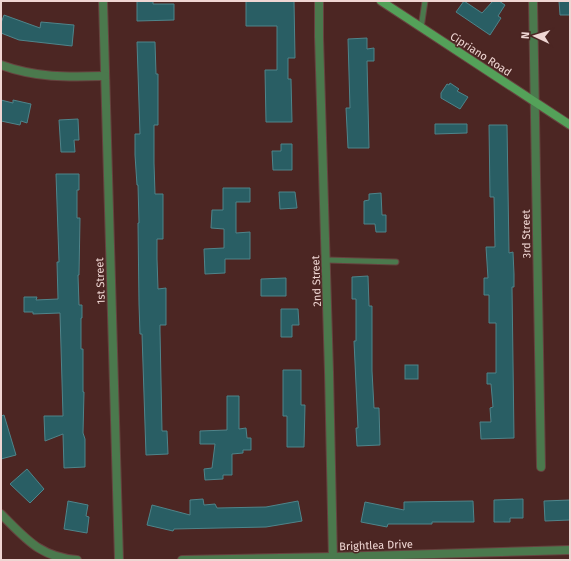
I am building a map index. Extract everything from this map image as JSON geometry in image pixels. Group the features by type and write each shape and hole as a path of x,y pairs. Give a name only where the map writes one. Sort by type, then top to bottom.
{"street":[{"name":"1st Street","path":"103,1 119,560"},
{"name":"2nd Street","path":"319,1 333,559"},
{"name":"Cipriano Road","path":"381,1 570,125"},
{"name":"3rd Street","path":"533,1 541,467"},
{"path":"1,66 36,75 58,77 105,76"},
{"path":"1,514 36,547 62,558 77,560"},
{"name":"Brightlea Drive","path":"182,560 333,559 570,550"}],"lane":[{"path":"421,28 425,1"},
{"path":"326,260 396,262"}],"building":[{"path":"137,1 153,1 153,4 174,4 174,20 137,21"},
{"path":"246,1 294,1 295,58 288,58 288,79 291,79 292,122 266,122 265,70 277,70 277,26 246,26"},
{"path":"464,1 482,13 493,1 499,1 505,5 498,16 501,18 490,35 456,12"},
{"path":"559,1 570,1 570,15 560,15"},
{"path":"4,15 40,28 41,22 74,25 72,46 19,40 1,33 1,23"},
{"path":"367,38 367,49 374,48 374,61 367,61 369,148 348,148 346,108 350,108 348,39"},
{"path":"137,42 155,42 156,74 158,74 158,125 154,125 154,163 155,194 163,194 163,239 157,239 157,259 158,289 166,288 166,325 160,325 160,331 162,431 167,431 168,454 146,455 142,334 140,334 139,304 138,185 135,155 135,134 140,134"},
{"path":"450,83 459,89 457,91 468,97 460,109 441,98 441,93 447,84 449,85"},
{"path":"1,100 13,103 13,100 31,104 27,123 21,121 20,125 1,121"},
{"path":"78,119 79,140 74,140 75,152 61,152 59,120"},
{"path":"435,124 467,124 467,133 435,134"},
{"path":"489,125 507,125 509,253 513,252 514,274 514,287 512,287 514,438 481,439 480,422 491,422 490,408 493,407 491,384 487,384 487,373 496,373 496,323 489,323 489,295 484,295 484,278 488,278 486,247 495,247 494,197 490,197"},
{"path":"281,144 292,144 292,170 273,170 272,151 281,151"},
{"path":"56,174 79,174 79,190 77,190 77,218 80,218 78,275 79,305 82,305 81,349 83,349 83,433 85,439 85,467 64,468 63,434 45,441 44,416 63,416 60,313 33,314 33,312 24,312 24,297 37,297 36,300 58,299 57,262 59,262"},
{"path":"223,188 250,188 250,202 236,202 236,233 250,232 250,259 225,259 225,273 205,274 204,249 224,248 224,229 211,228 212,210 223,210"},
{"path":"279,192 295,192 297,208 280,209"},
{"path":"381,193 382,215 386,215 386,232 376,232 375,224 364,224 364,201 369,200 369,194"},
{"path":"368,276 369,306 372,306 372,371 374,408 379,408 380,445 357,446 356,428 358,428 354,341 356,341 356,299 352,299 352,277"},
{"path":"286,278 286,296 261,296 261,279"},
{"path":"281,309 298,309 299,325 292,325 292,337 281,337"},
{"path":"405,365 418,365 418,379 405,379"},
{"path":"283,370 301,370 301,405 305,405 304,447 287,447 287,416 283,416"},
{"path":"227,396 239,396 239,429 246,428 247,438 251,438 251,450 243,450 243,453 232,454 232,475 223,475 223,479 205,480 204,469 212,468 215,444 200,444 200,431 227,430"},
{"path":"4,415 16,455 1,459 1,416"},
{"path":"27,469 44,489 30,503 10,484"},
{"path":"203,499 204,505 215,504 217,508 266,507 298,501 302,521 266,527 174,529 173,531 147,525 152,505 190,515 190,500"},
{"path":"523,499 523,518 510,518 510,522 494,522 494,500"},
{"path":"570,500 570,520 545,521 544,501"},
{"path":"68,501 88,505 86,516 89,517 87,533 64,529"},
{"path":"473,501 474,522 388,524 387,527 361,522 365,502 404,510 404,502"}]}
